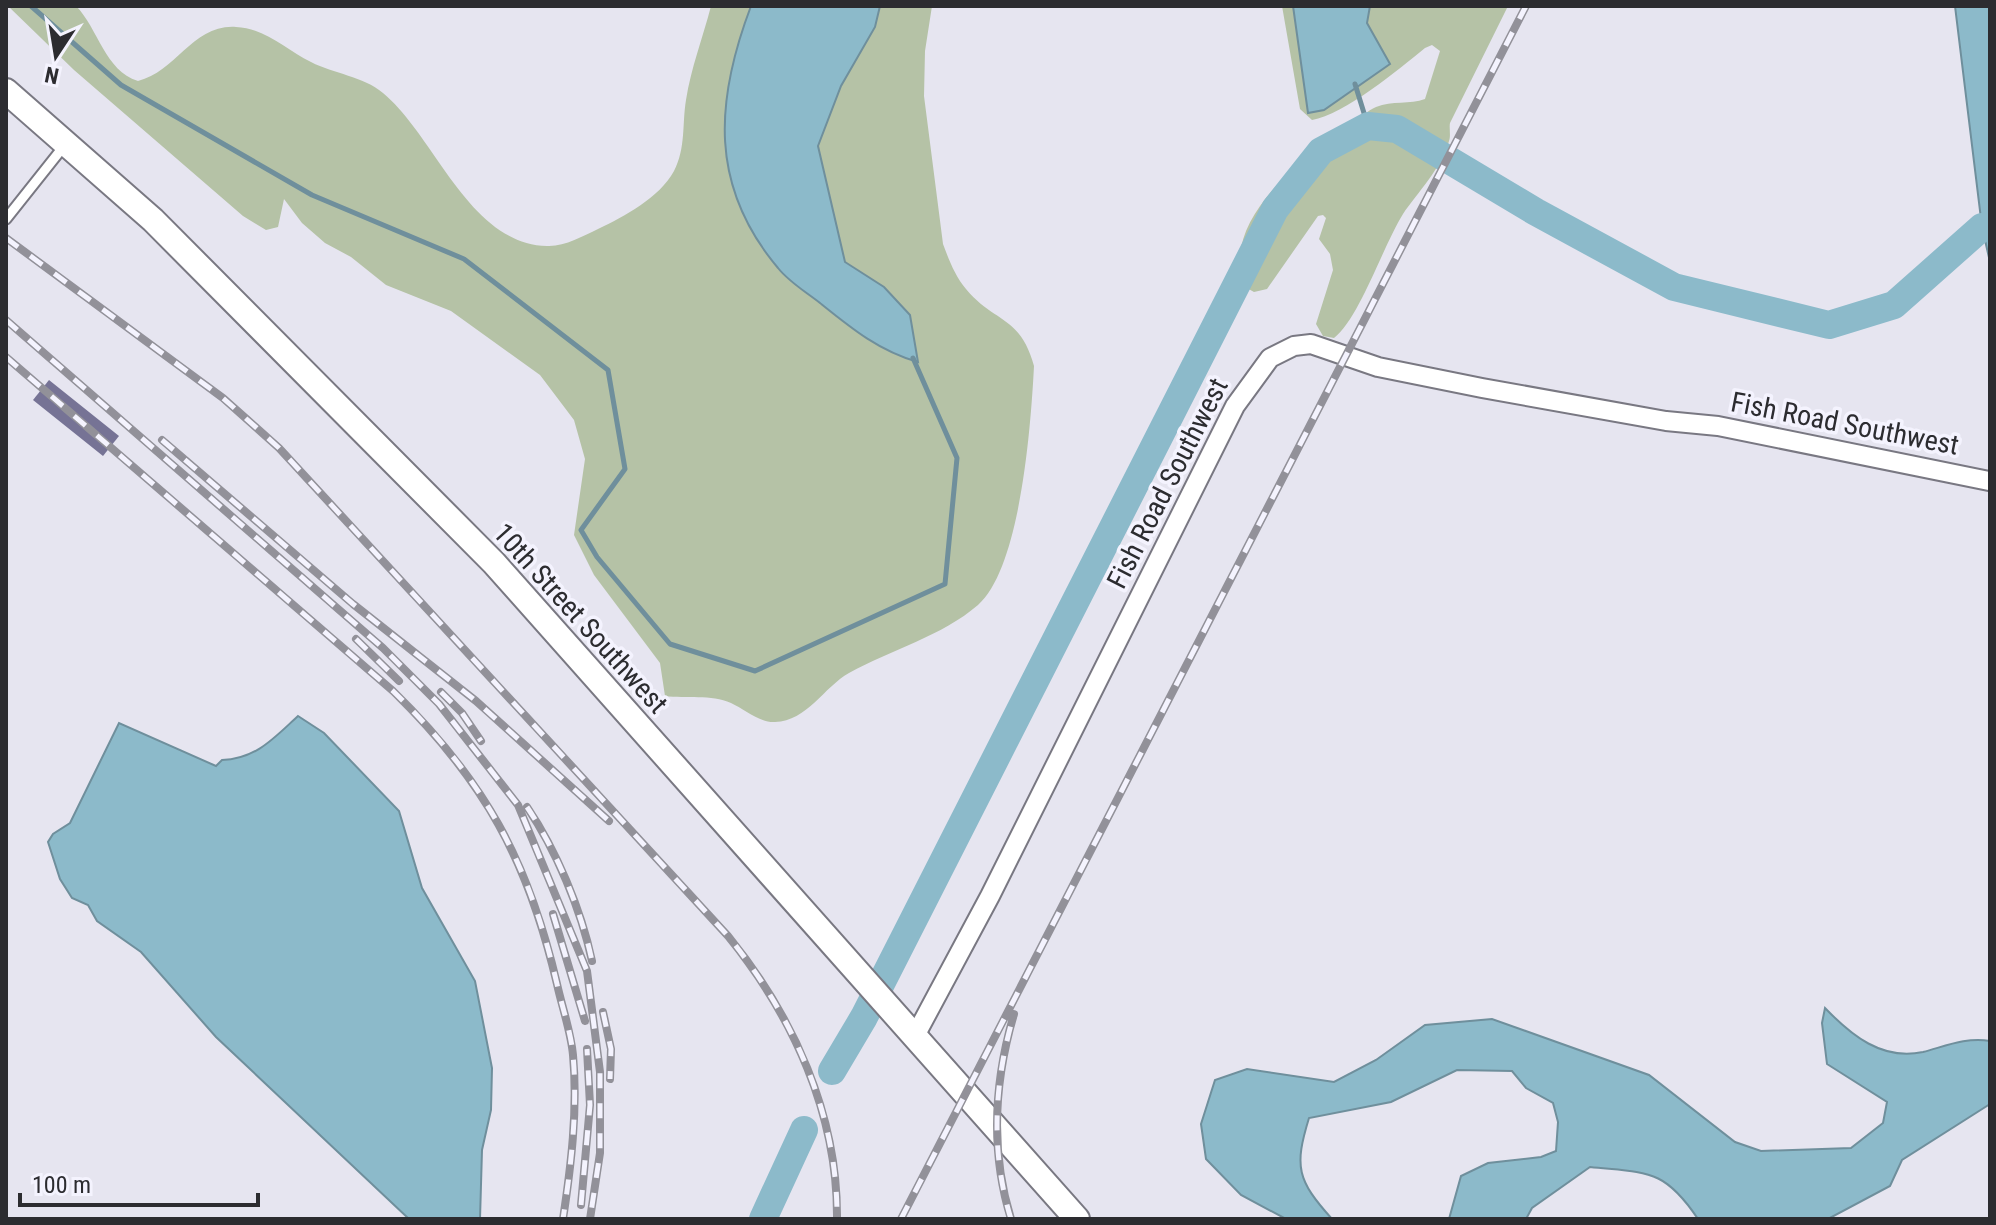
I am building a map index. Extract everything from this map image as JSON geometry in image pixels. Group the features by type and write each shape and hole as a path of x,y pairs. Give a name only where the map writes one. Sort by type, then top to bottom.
{"main road":[{"name":"10th Street Southwest","path":"6,91 153,220 494,563 1077,1219"}],"street":[{"name":"Fish Road Southwest","path":"915,1036 990,896 1235,406 1251,380 1280,350 1311,344 1378,367 1666,421 1718,426 1989,481"}],"lane":[{"path":"6,219 66,144"}],"green space":[{"path":"8,6 76,6 117,68 138,81 163,68 196,40 221,28 247,28 266,35 311,62 367,83 383,93 402,112 475,208 496,227 520,241 547,246 573,240 619,218 650,198 668,181 680,154 688,88 711,6 932,6 925,51 924,96 943,244 962,284 976,300 1014,328 1028,349 1034,366 1021,493 1014,528 993,586 978,605 964,616 849,673 806,710 786,720 764,720 731,703 715,699 665,696 660,663 594,575 574,535 585,459 574,420 540,375 451,311 386,285 351,257 325,243 302,223 284,199 278,227 266,230 243,216 74,70"},
{"path":"1282,6 1508,6 1450,123 1450,139 1441,161 1403,214 1362,299 1334,338 1323,336 1316,324 1333,270 1330,254 1319,239 1326,218 1318,216 1267,289 1254,292 1245,287 1240,262 1243,238 1254,215 1270,193 1310,154 1376,107 1425,99 1440,51 1432,45 1425,48 1355,101 1312,120 1300,109"}],"water":[{"path":"751,6 880,6 875,27 841,86 818,146 845,262 884,287 910,315 918,362 866,338 787,278 756,237 740,206 730,174 725,142 726,109 730,75"},
{"path":"1293,6 1370,6 1367,23 1390,64 1324,110 1308,113"},
{"path":"1955,6 1990,6 1990,262 1982,227"},
{"path":"298,716 324,733 399,811 422,888 475,981 492,1068 491,1110 482,1150 480,1219 409,1219 216,1037 141,952 97,921 88,905 72,898 60,879 48,842 53,834 70,823 119,723 216,766 222,760 255,751"},
{"path":"1825,1008 1868,1044 1894,1053 1923,1052 1964,1041 1990,1041 1990,1104 1902,1160 1890,1186 1828,1219 1698,1219 1675,1190 1653,1176 1590,1167 1532,1208 1526,1219 1449,1219 1461,1176 1488,1163 1541,1157 1556,1151 1558,1122 1553,1103 1526,1088 1512,1071 1457,1070 1391,1102 1309,1118 1301,1149 1302,1172 1312,1194 1332,1219 1286,1219 1241,1195 1206,1159 1201,1124 1215,1080 1247,1069 1334,1082 1376,1060 1425,1025 1492,1019 1649,1075 1735,1142 1761,1151 1851,1148 1883,1123 1887,1102 1827,1064 1822,1023"}],"building":[{"path":"49,380 119,436 103,456 33,400"}],"waterway":[{"path":"31,6 121,85 312,195 464,259 608,370 625,469 581,530 597,557 670,644 755,671 945,584 957,458 913,358"},
{"path":"1355,84 1368,126"},
{"path":"832,1071 864,1017 1275,209 1321,151 1368,126 1397,129 1536,212 1674,287 1829,325 1894,305 1982,227"},
{"path":"763,1219 804,1130"}],"railway":[{"path":"901,1219 1526,6"},
{"path":"6,238 223,398 279,448 728,936 773,999 807,1068 830,1142 837,1219"},
{"path":"6,320 383,648 439,704 518,805 587,971 600,1072 600,1153 590,1219"},
{"path":"6,357 393,691 425,724 478,791 499,825 532,899 570,1037 574,1117 563,1219"},
{"path":"162,440 353,604 476,701 609,821"},
{"path":"356,639 399,681"},
{"path":"441,692 462,713 481,741"},
{"path":"527,807 566,881 592,961"},
{"path":"553,914 585,1021"},
{"path":"603,1012 611,1049 610,1079"},
{"path":"1011,1219 1000,1168 997,1116 1002,1065 1014,1014"},
{"path":"581,1205 590,1105 587,1049"}]}
